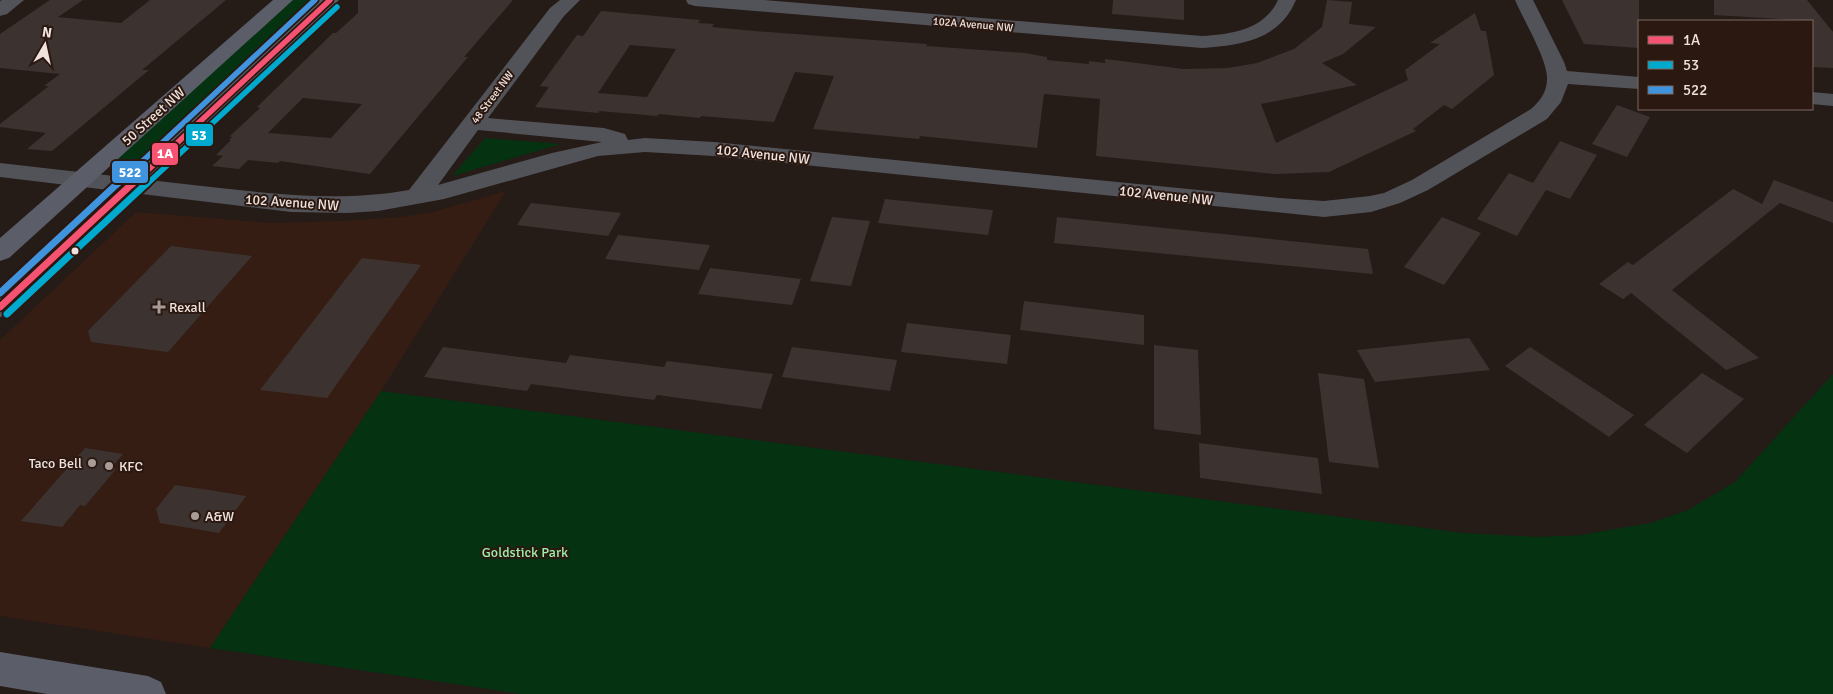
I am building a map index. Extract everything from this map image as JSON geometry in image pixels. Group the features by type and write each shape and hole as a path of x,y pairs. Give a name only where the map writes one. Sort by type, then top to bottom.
{"main road":[{"name":"50 Street NW","path":"0,252 284,0"},
{"path":"0,307 330,0"},
{"path":"0,669 148,694"}],"street":[{"path":"0,10 15,0"},
{"name":"48 Street NW","path":"416,197 556,12 571,0"},
{"name":"102A Avenue NW","path":"695,0 1181,41 1218,41 1250,34 1273,22 1280,16 1287,0"},
{"path":"1524,0 1554,62 1558,77 1638,84"},
{"name":"102 Avenue NW","path":"0,170 320,206 378,203 416,197 464,186 574,154 620,146 645,145 714,148 1279,206 1332,208 1371,204 1392,198 1428,180 1540,114 1556,91 1558,77"},
{"path":"1813,98 1833,100"},
{"name":"102 Avenue NW","path":"472,123 604,136 645,145"}],"shaded area":[{"path":"506,191 381,391 210,648 0,616 0,340 136,212 273,223 339,221 401,217 433,212"}],"green space":[{"path":"293,0 319,0 146,159 127,167 116,164 116,159"},
{"path":"485,138 561,144 452,176"},
{"name":"Goldstick Park","path":"1833,374 1833,694 521,694 210,648 381,391 1463,533 1540,537 1581,535 1650,523 1688,510 1735,482"}],"building":[{"path":"50,0 83,0 58,17 121,23 150,0 226,0 142,70 149,70 52,151 27,149 46,133 0,127 0,124 49,86 44,86 60,74 0,68 0,34"},
{"path":"358,0 513,0 464,57 468,57 370,174 280,161 278,163 248,160 239,169 212,166 223,156 216,155 231,140 229,140 232,137 230,136 260,108 257,107 333,33 336,33 358,13","holes":["303,98 362,104 331,138 268,133"]},
{"path":"1113,0 1184,0 1184,20 1112,14"},
{"path":"1327,0 1352,2 1349,24 1376,27 1343,54 1322,63 1357,85 1261,104 1276,143 1408,80 1405,70 1440,44 1430,43 1475,13 1481,31 1486,31 1494,75 1452,109 1444,105 1413,129 1416,131 1329,172 1275,174 1096,156 1100,99 1044,94 1037,148 920,136 919,139 813,129 834,76 795,72 774,122 701,116 700,118 659,114 657,116 599,111 598,113 535,107 549,87 540,86 577,35 583,36 601,11 700,20 698,23 714,24 712,27 1025,53 1047,57 1047,60 1089,64 1089,61 1105,63 1105,59 1184,69 1228,68 1257,63 1294,49 1322,27","holes":["630,45 676,49 647,97 598,93"]},
{"path":"1562,0 1639,0 1638,48 1584,44"},
{"path":"1714,0 1807,0 1833,32 1833,68 1813,67 1813,20 1714,15"},
{"path":"1617,105 1650,117 1627,157 1592,144"},
{"path":"1560,141 1597,155 1570,199 1546,190 1517,236 1477,219 1509,173 1533,183"},
{"path":"1774,180 1833,202 1833,223 1780,203 1672,290 1759,358 1726,370 1631,293 1623,299 1599,284 1628,262 1633,265 1733,189 1762,204"},
{"path":"885,199 993,210 988,235 878,223"},
{"path":"531,203 621,213 608,236 517,225"},
{"path":"832,217 870,221 851,286 810,281"},
{"path":"1057,217 1368,249 1373,274 1054,243"},
{"path":"1442,217 1481,233 1444,285 1404,267"},
{"path":"618,235 710,245 699,270 605,259"},
{"name":"Rexall","path":"171,246 252,256 168,352 91,342 88,331"},
{"path":"362,258 421,265 327,398 260,390"},
{"path":"710,268 801,279 792,305 698,294"},
{"path":"1024,301 1144,315 1144,345 1020,330"},
{"path":"907,323 1011,335 1007,364 901,352"},
{"path":"1469,338 1490,370 1375,382 1357,350"},
{"path":"1154,345 1198,350 1201,435 1154,429"},
{"path":"443,347 566,363 570,355 664,367 667,361 773,374 761,409 657,395 654,400 531,384 527,391 424,377"},
{"path":"792,347 897,360 890,391 782,377"},
{"path":"1530,347 1634,415 1609,437 1505,366"},
{"path":"1318,373 1364,379 1379,468 1329,462"},
{"path":"1702,373 1744,399 1687,453 1644,425"},
{"path":"1199,443 1318,458 1322,494 1200,478"},
{"path":"85,448 123,454 111,468 116,469 85,506 80,505 62,527 21,521"},
{"name":"A&W","path":"175,485 246,496 219,533 160,523 156,509"}],"transit line":[{"name":"522","path":"0,293 315,0"},
{"name":"1A","path":"0,307 330,0"},
{"name":"53","path":"7,314 337,7"}],"place":[{"name":"Rexall","path":"159,307"},
{"name":"Taco Bell","path":"92,463"},
{"name":"KFC","path":"109,466"},
{"name":"A&W","path":"195,516"}]}
